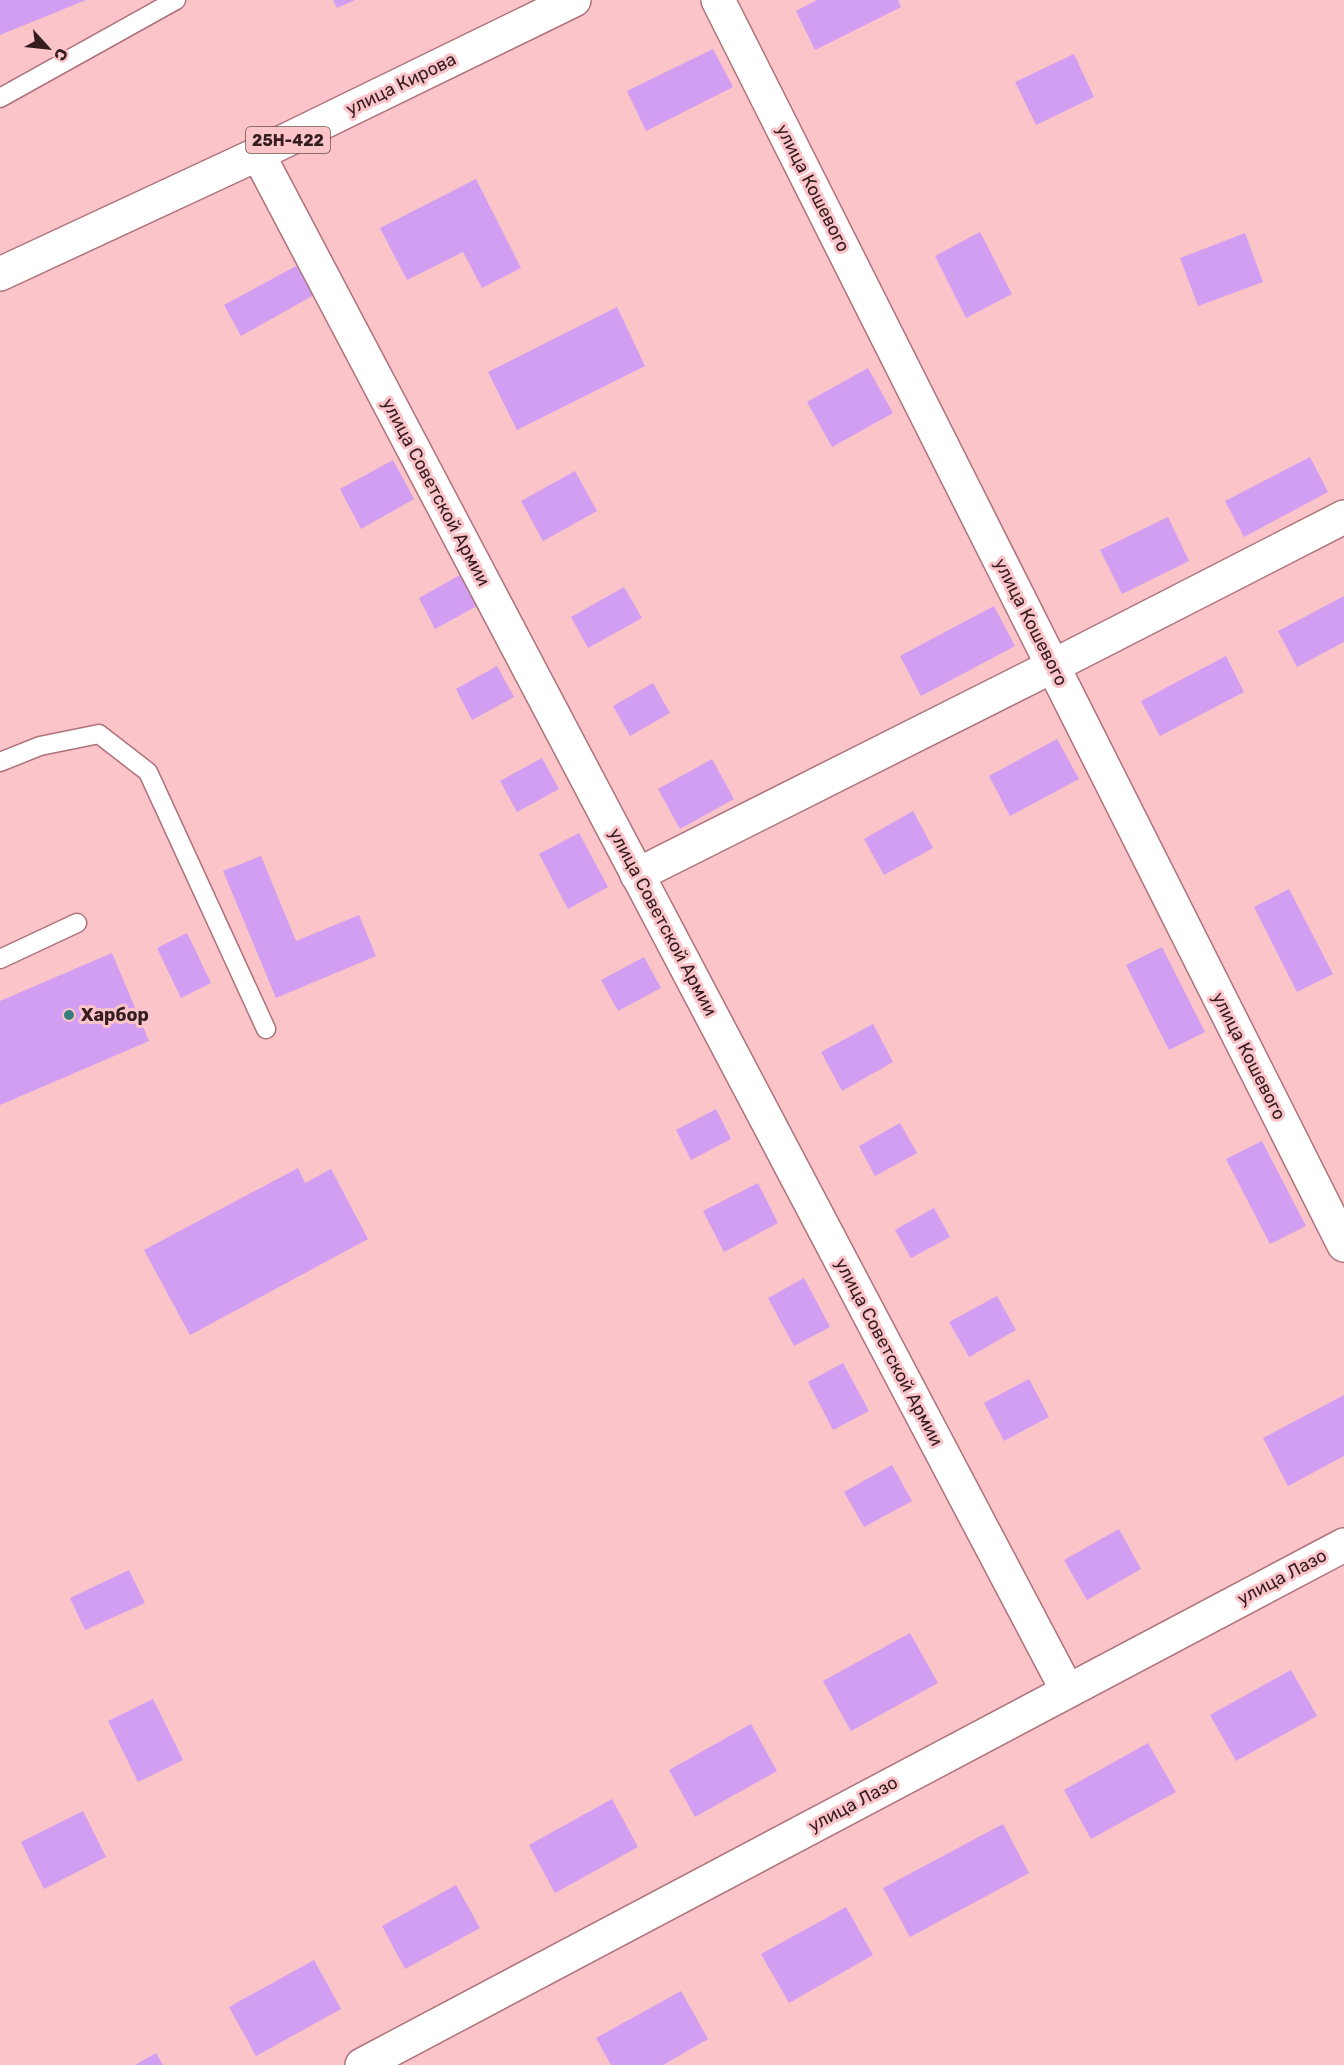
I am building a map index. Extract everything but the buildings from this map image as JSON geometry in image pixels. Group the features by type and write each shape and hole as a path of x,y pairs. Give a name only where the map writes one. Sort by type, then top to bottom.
{"street":[{"name":"улица Кирова","path":"0,274 258,154 574,0"},
{"name":"улица Кошевого","path":"718,0 1344,1245"},
{"name":"улица Советской Армии","path":"258,154 1067,1690"},
{"path":"638,875 1344,517"},
{"name":"улица Лазо","path":"362,2065 1344,1545"}],"lane":[{"path":"0,98 176,0"},
{"path":"0,762 40,746 99,734 148,772 266,1029"},
{"path":"0,959 77,923"}],"place":[{"name":"Харбор","path":"69,1015"}]}
